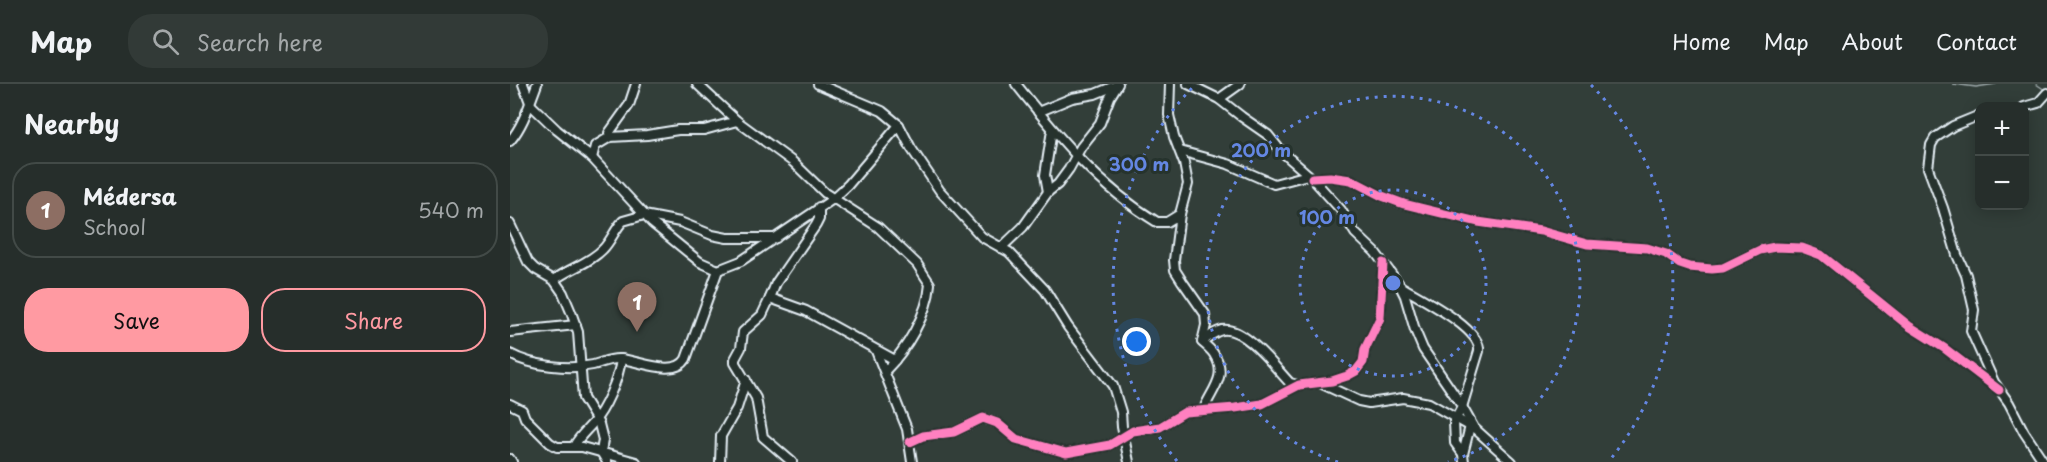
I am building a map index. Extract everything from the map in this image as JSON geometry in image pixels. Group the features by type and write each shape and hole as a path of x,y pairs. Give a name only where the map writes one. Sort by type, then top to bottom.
{"street":[{"path":"523,84 531,105 557,130 592,158 644,215 700,262 718,270 741,261 832,199 848,185 898,125"},
{"path":"510,141 519,130 531,105 537,84"},
{"path":"610,137 609,133 629,105 636,84"},
{"path":"697,84 737,121 793,162 832,199 878,226 917,264 930,284 923,315 895,360 885,371"},
{"path":"818,84 882,111 898,125 940,191 982,237 1017,259 1045,290 1068,327 1108,378 1122,412 1129,462"},
{"path":"1016,84 1052,130 1105,184 1157,222 1167,222 1180,214"},
{"path":"1001,248 1023,227 1048,192 1063,177 1100,123 1110,97 1118,84"},
{"path":"1038,112 1072,98 1095,94 1118,84"},
{"path":"1170,84 1169,115 1188,184 1180,214 1174,260 1175,270 1205,314 1206,325 1202,342"},
{"path":"1188,84 1219,99 1268,135 1281,151 1341,210 1355,232 1371,248 1401,286 1423,349 1462,407 1472,427 1463,458"},
{"path":"1219,99 1240,84"},
{"path":"2029,106 2038,103 2047,93"},
{"path":"1975,117 1953,126 1935,138 1931,145 1928,168 1966,275 1974,310 1971,331 1989,374 2044,462"},
{"path":"592,158 595,146 610,137 678,130 704,130 737,121"},
{"path":"1048,192 1045,175 1052,130"},
{"path":"1180,151 1228,164 1274,184 1310,177 1351,180 1404,204 1478,222 1541,231 1587,244 1647,248 1666,254 1680,264 1689,267 1723,268 1760,250 1775,247 1803,248 1821,255 1909,326 1944,348 1999,390"},
{"path":"792,462 763,437 756,398 735,363 735,359 741,348 741,337 745,329 762,315 776,283 816,225 819,219 819,207"},
{"path":"554,280 597,254 605,247 623,221 644,215 680,222 712,235 727,238 776,238"},
{"path":"510,224 528,262 554,280 563,293 578,333 583,398 597,418 603,440 601,452 607,462"},
{"path":"910,442 924,436 954,432 983,418 997,423 1016,439 1066,453 1110,446 1133,431 1160,428 1185,412 1262,404 1299,385 1347,376 1356,371 1363,362 1365,349 1380,318 1383,263"},
{"path":"510,354 527,361 547,365 582,366 621,359 671,368 683,364 718,270"},
{"path":"1401,286 1461,324 1478,340 1480,348 1454,429 1455,443 1463,458"},
{"path":"770,298 806,311 895,360"},
{"path":"510,332 576,325"},
{"path":"1202,342 1223,330 1231,331 1254,344 1290,383 1299,385"},
{"path":"1202,342 1217,359 1220,374 1220,382 1208,397 1204,409"},
{"path":"876,351 907,429 912,462"},
{"path":"574,446 578,438 597,418 618,374 621,359"},
{"path":"720,462 721,436 737,408 746,380"},
{"path":"1319,382 1359,401 1369,403 1402,398 1421,400 1437,406 1472,427 1512,462"},
{"path":"510,404 522,410 525,418 557,447 574,446 636,462"}],"waterway":[{"path":"1953,84 1976,87 1996,84"},
{"path":"2036,84 2045,90"}],"cycle path":[{"path":"1312,178 1330,177 1351,180 1404,204 1478,222 1541,231 1587,244 1647,248 1666,254 1680,264 1689,267 1723,268 1760,250 1775,247 1802,248 1821,255 1909,326 1944,348 1999,390"},
{"path":"910,442 923,436 954,432 983,418 997,423 1016,439 1066,453 1110,445 1133,431 1160,427 1185,412 1262,404 1299,385 1332,381 1347,376 1356,371 1363,362 1365,349 1380,318 1383,263"}],"place":[{"name":"Médersa","path":"637,332"}]}
